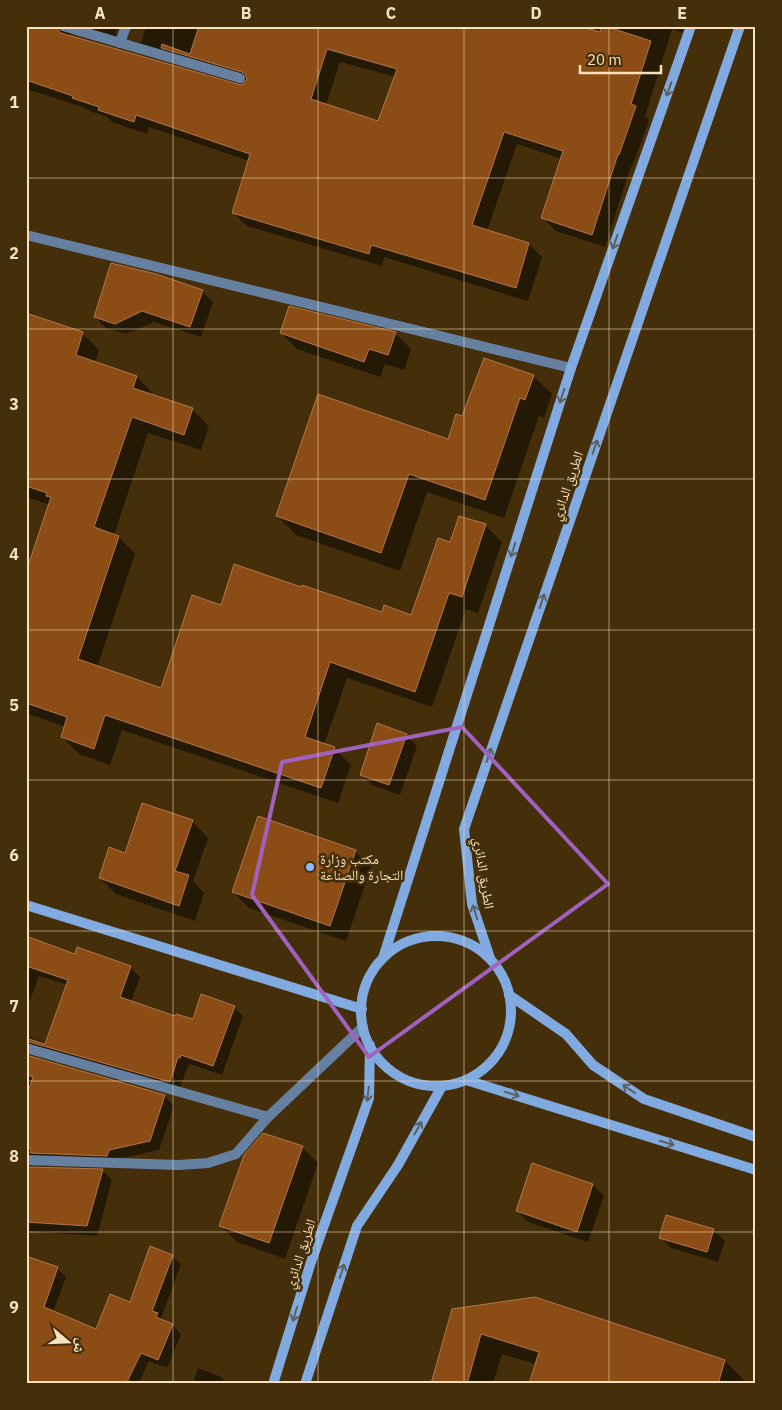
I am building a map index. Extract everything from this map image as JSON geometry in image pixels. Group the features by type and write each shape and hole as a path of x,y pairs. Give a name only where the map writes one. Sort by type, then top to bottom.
{"main road":[{"path":"383,958 571,368 691,26"},
{"name":"الطريق الدائري","path":"490,958 472,904 464,829 740,26"},
{"path":"26,905 362,1009"},
{"path":"437,936 456,938 474,946 490,958 502,975 509,995 511,1015 504,1042 497,1054 483,1069 466,1080 442,1086 424,1085 392,1072 379,1060 370,1046 363,1027 362,1009 365,990 372,973 383,958 399,946 418,938 437,936"},
{"path":"509,995 566,1034 593,1065 644,1099 756,1137"},
{"name":"الطريق الدائري","path":"273,1384 311,1262 369,1098 370,1046"},
{"path":"466,1080 756,1170"},
{"path":"305,1384 357,1226 398,1165 442,1086"}],"street":[{"path":"62,26 240,78"},
{"path":"120,43 126,26"},
{"path":"26,235 571,368"},
{"path":"26,1160 179,1165 208,1163 236,1154 268,1117 363,1027"},
{"path":"26,1048 268,1117"}],"highlighted area":[{"path":"462,727 608,884 369,1057 252,895 282,762"}],"building":[{"path":"26,26 56,26 61,33 241,85 247,79 242,72 161,48 162,44 190,54 199,26 580,26 600,32 601,26 605,26 651,41 631,104 636,106 618,154 592,235 541,218 563,151 504,132 472,225 529,243 516,288 371,245 369,254 232,213 250,154 136,115 134,122 98,110 99,107 72,98 73,96 26,80","holes":["327,49 397,69 378,121 311,99"]},
{"path":"111,263 156,274 203,290 190,327 142,311 115,324 94,317"},
{"path":"289,306 396,332 388,355 369,349 364,362 280,333"},
{"path":"26,313 83,332 76,355 137,376 133,388 193,408 184,435 132,417 94,527 119,536 78,659 161,688 192,595 221,605 234,564 382,612 384,605 411,615 438,538 450,542 459,516 486,524 462,597 449,593 415,692 330,662 305,737 335,747 321,788 105,715 94,749 61,737 67,717 26,703 26,572 51,497 46,496 47,493 26,486"},
{"path":"484,358 534,375 525,400 520,398 485,500 409,474 381,553 276,516 318,394 448,439 456,414 462,416"},
{"path":"377,723 407,734 389,785 360,775"},
{"path":"142,803 193,820 175,871 189,875 179,906 99,878 109,847 125,853"},
{"path":"258,816 356,850 330,926 232,892"},
{"path":"26,936 75,954 77,947 131,966 120,997 175,1016 176,1014 193,1019 201,994 235,1006 213,1066 181,1055 180,1058 178,1057 170,1082 26,1041 26,1038 45,1044 68,980 26,966"},
{"path":"26,1055 165,1095 150,1141 109,1150 107,1156 30,1153 31,1149 26,1147 26,1097 33,1077 26,1075"},
{"path":"263,1133 303,1146 269,1243 219,1226 244,1155"},
{"path":"532,1163 593,1184 577,1232 516,1211"},
{"path":"26,1167 103,1169 87,1226 26,1222"},
{"path":"666,1215 714,1229 707,1252 659,1238"},
{"path":"150,1246 173,1255 152,1311 158,1313 156,1317 173,1324 158,1360 141,1353 126,1384 26,1384 26,1256 58,1267 44,1307 96,1329 110,1294 130,1302"},
{"path":"535,1297 725,1360 718,1384 529,1384 539,1352 481,1334 467,1384 431,1384 452,1309"}],"place":[{"name":"مكتب وزارة التجارة والصناعة","path":"310,867"}]}
